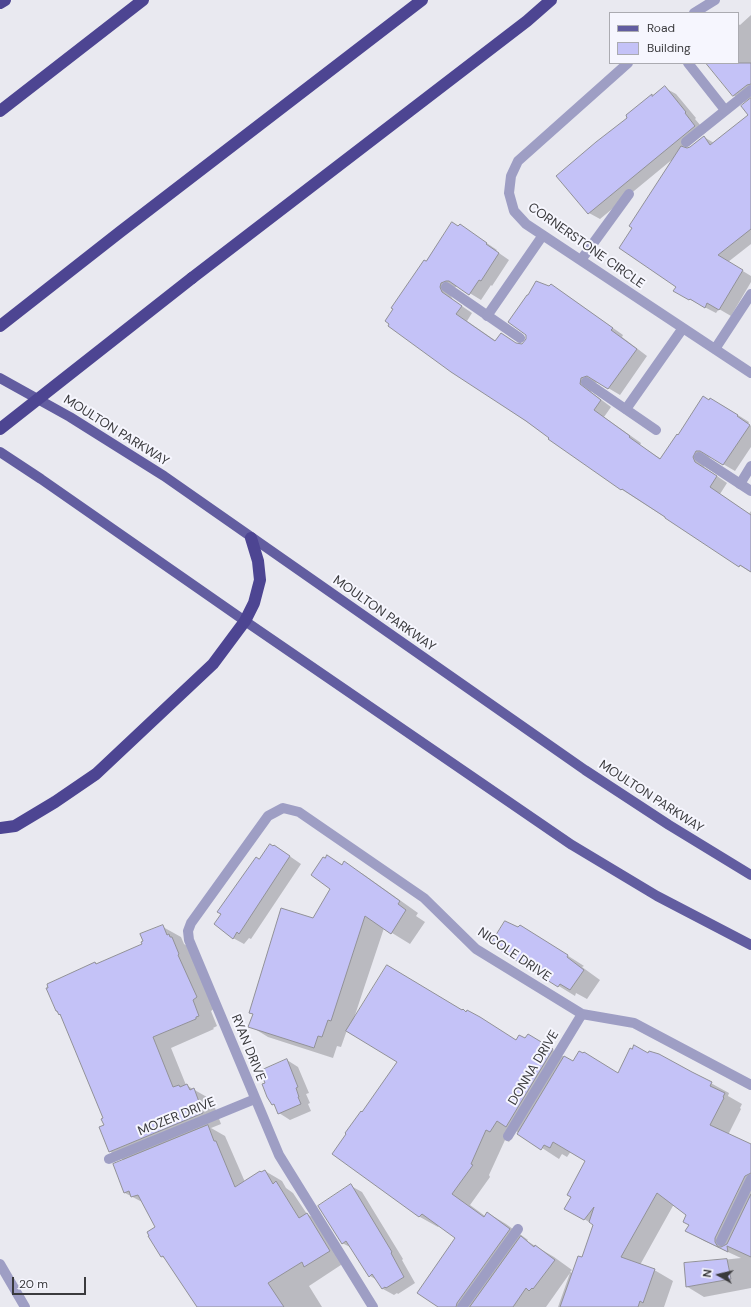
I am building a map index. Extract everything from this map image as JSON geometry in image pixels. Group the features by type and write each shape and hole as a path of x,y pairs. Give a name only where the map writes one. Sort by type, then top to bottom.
{"highway":[{"path":"0,3 5,0"},
{"path":"0,111 143,0"},
{"path":"0,326 422,0"},
{"path":"0,429 551,0"},
{"path":"0,828 15,826 55,802 96,774 213,664 245,621 254,603 260,580 258,561 251,538"}],"main road":[{"name":"MOULTON PARKWAY","path":"0,378 70,417 164,476 585,770 751,875"},
{"path":"0,452 572,845 657,896 751,945"}],"street":[{"path":"696,12 715,0"},
{"name":"CORNERSTONE CIRCLE","path":"627,64 518,161 511,176 509,193 514,211 526,224 751,373"},
{"path":"689,64 725,110"},
{"path":"686,142 751,90"},
{"path":"581,260 629,194"},
{"path":"487,316 543,235"},
{"path":"446,287 520,338"},
{"path":"715,349 751,294"},
{"path":"626,409 683,328"},
{"path":"586,382 656,430"},
{"path":"699,457 751,492"},
{"path":"740,484 751,466"},
{"name":"NICOLE DRIVE","path":"283,808 299,812 424,898 476,949 582,1014 634,1023 751,1085"},
{"name":"RYAN DRIVE","path":"283,808 268,816 191,923 188,931 189,940 279,1156 373,1307"},
{"name":"DONNA DRIVE","path":"508,1136 582,1014"},
{"name":"MOZER DRIVE","path":"109,1159 255,1099"},
{"path":"722,1241 751,1179"},
{"path":"462,1307 518,1230"},
{"path":"0,1264 25,1307"}],"building":[{"path":"751,63 751,84 747,85 733,96 707,64"},
{"path":"665,86 695,126 588,214 556,176 627,118 626,115 652,94 652,96"},
{"path":"751,98 751,229 718,255 743,270 719,310 707,303 705,308 673,291 676,287 619,248 632,228 629,226 681,146 687,148 690,147 704,136 710,145 748,115 741,106"},
{"path":"452,222 458,226 460,224 499,253 481,281 479,280 469,295 449,281 441,283 440,287 442,292 462,306 456,314 495,341 501,333 516,343 522,344 526,339 526,335 508,322 528,295 536,281 549,286 551,284 613,328 611,330 637,349 608,389 587,376 581,378 580,384 601,400 594,410 660,459 677,434 678,435 703,396 709,400 710,398 738,415 737,416 750,425 723,465 700,451 696,451 693,457 695,462 717,476 710,487 751,515 751,572 740,565 739,567 665,517 622,489 621,490 548,439 549,438 526,421 451,372 388,326 389,324 385,321 393,309 391,308 424,260 426,261"},
{"path":"270,844 273,846 274,845 290,856 239,934 237,932 233,939 214,924 221,914 217,912 256,857 259,859"},
{"path":"327,855 342,865 344,861 400,901 398,904 406,910 391,934 365,916 331,1021 328,1020 322,1037 318,1036 314,1048 248,1027 253,1014 249,1013 281,908 313,918 330,889 311,875 323,857 325,858"},
{"path":"505,921 518,927 520,925 568,955 567,957 584,970 570,990 560,984 558,987 501,951 500,949 502,947 492,942"},
{"path":"163,925 167,935 169,934 170,937 172,937 179,954 178,955 197,997 193,1000 199,1016 196,1017 196,1019 153,1037 173,1087 179,1085 180,1087 187,1084 190,1090 194,1088 203,1113 109,1152 99,1127 104,1125 101,1119 103,1118 60,1014 59,1015 56,1011 46,988 48,988 47,984 95,962 96,964 142,944 141,942 143,941 140,934"},
{"path":"387,965 462,1010 463,1009 466,1012 467,1010 480,1017 516,1040 519,1035 525,1038 528,1034 553,1049 506,1127 497,1121 490,1132 486,1130 471,1164 473,1165 452,1194 484,1217 487,1212 510,1229 457,1303 456,1307 438,1307 417,1293 455,1238 422,1214 419,1217 332,1154 346,1134 345,1133 361,1111 362,1112 397,1062 346,1031"},
{"path":"634,1045 648,1053 649,1051 659,1054 712,1082 710,1086 725,1093 724,1098 710,1125 751,1144 751,1173 745,1176 715,1238 715,1242 718,1247 727,1244 751,1194 751,1257 727,1246 728,1252 685,1231 689,1225 683,1222 686,1215 657,1193 621,1257 655,1269 643,1303 640,1301 638,1307 560,1307 578,1256 582,1257 593,1225 589,1222 594,1207 584,1220 564,1209 571,1197 567,1195 585,1161 553,1142 550,1148 544,1145 541,1150 517,1134 564,1056 573,1061 579,1051 584,1052 618,1073 630,1048 632,1049"},
{"path":"287,1059 298,1087 296,1088 301,1104 278,1114 274,1104 272,1105 267,1097 262,1084 265,1083 260,1071"},
{"path":"208,1125 235,1187 260,1171 265,1170 273,1184 276,1181 299,1218 307,1213 330,1251 304,1267 302,1262 268,1283 284,1307 197,1307 163,1256 161,1257 148,1236 147,1232 155,1227 138,1195 131,1197 129,1191 124,1193 113,1164"},
{"path":"351,1184 392,1252 391,1253 404,1277 386,1288 385,1287 382,1289 372,1274 369,1277 346,1241 342,1244 318,1206"},
{"path":"521,1236 534,1247 535,1245 555,1260 533,1289 532,1288 529,1291 526,1288 513,1307 470,1307"},
{"path":"727,1259 731,1279 686,1287 684,1263"}]}
